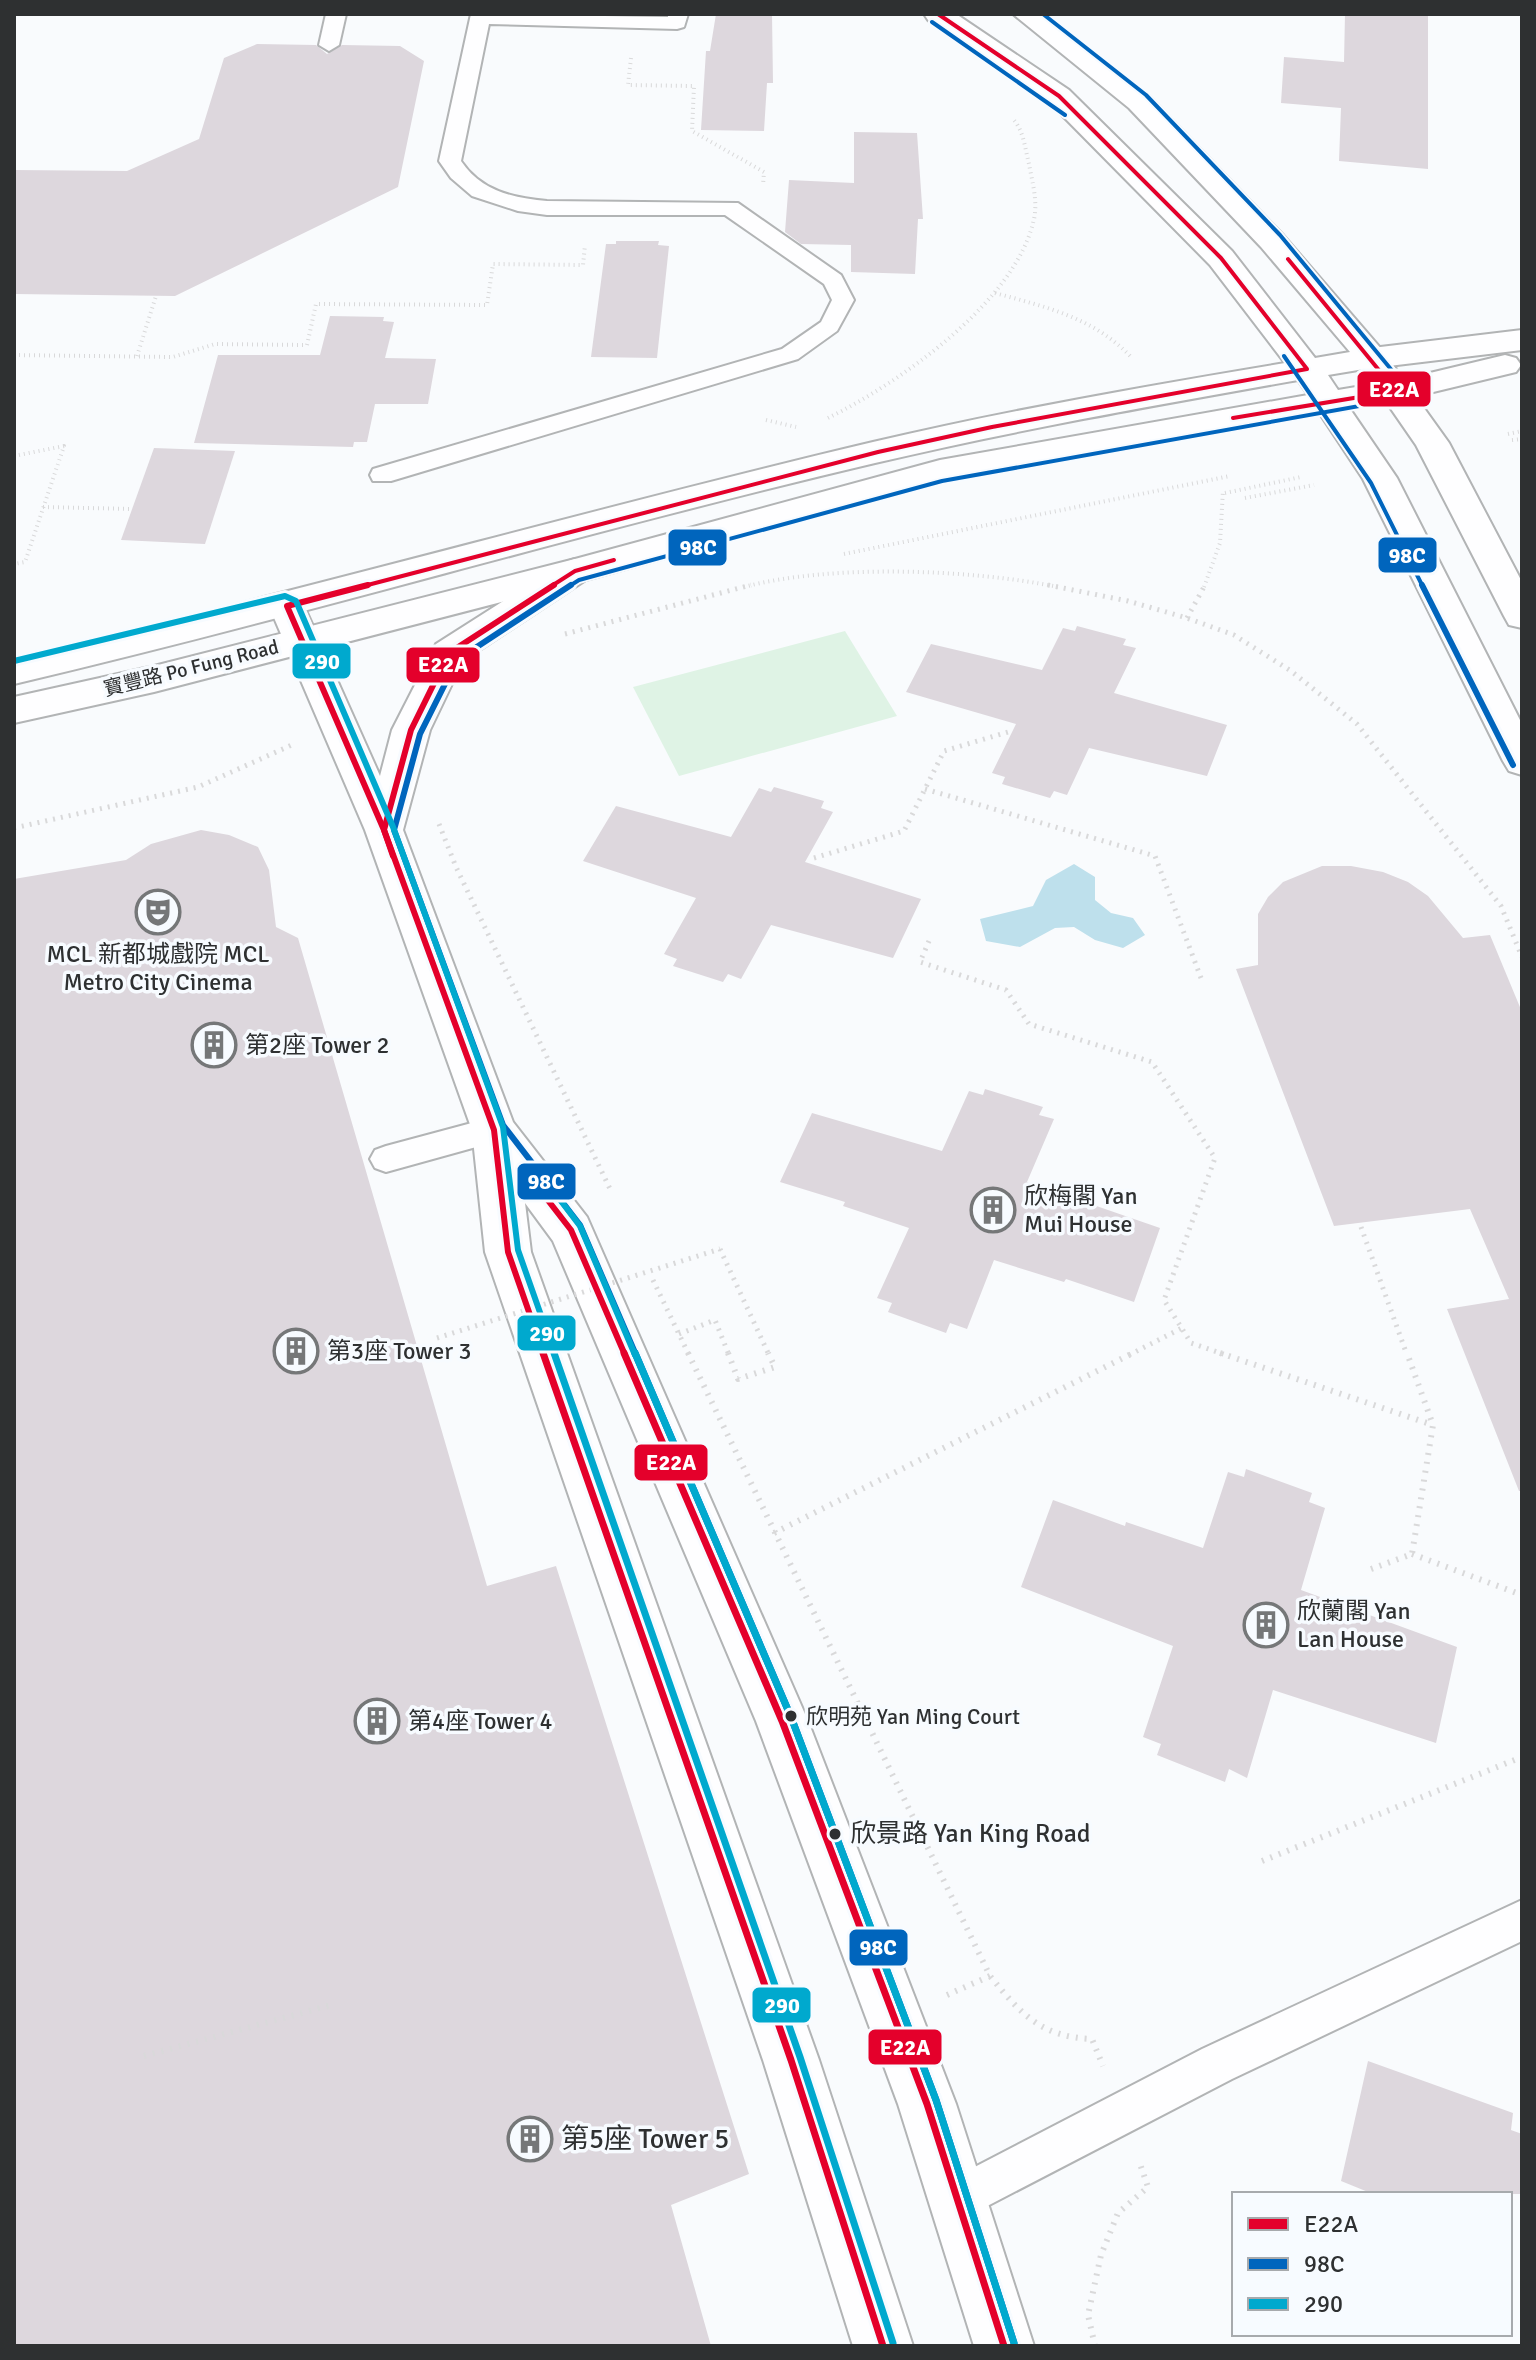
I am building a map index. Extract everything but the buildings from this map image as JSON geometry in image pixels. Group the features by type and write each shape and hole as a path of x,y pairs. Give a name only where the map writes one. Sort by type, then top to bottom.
{"street":[{"path":"938,14 1059,96 1221,258 1307,369 1380,478 1522,761"},
{"path":"1027,14 1139,102 1272,241 1372,358 1432,443 1522,616"},
{"name":"寶豐路 Po Fung Road","path":"14,671 287,606 878,452 992,427 1307,369 1522,340"},
{"name":"寶豐路 Po Fung Road","path":"14,710 154,679 575,571 940,471 1175,427 1396,391 1502,366 1522,357"},
{"path":"384,830 411,730 449,653 575,571"},
{"path":"287,606 384,830 494,1130 508,1252 786,2046 883,2346"},
{"path":"494,1130 571,1230 782,1721 927,2104 955,2200 1004,2346"}],"lane":[{"path":"329,45 336,14"},
{"path":"382,475 790,354 819,336 837,320 843,300 833,280 730,208 519,205 473,189 458,176 450,161 482,16 677,23 678,14"},
{"path":"386,1159 494,1130"},
{"path":"955,2200 1217,2064 1522,1920"}],"path":[{"path":"634,22 628,85 694,86 692,131 764,172 763,200 740,213"},
{"path":"14,355 173,357 215,344 307,345 316,304 487,305 493,264 583,265 586,238"},
{"path":"995,293 1077,318 1113,339 1136,363"},
{"path":"137,356 156,296"},
{"path":"1508,434 1522,431"},
{"path":"1512,440 1522,439"},
{"path":"14,456 64,446 25,562 14,564"},
{"path":"844,554 1230,476"},
{"path":"1187,618 1219,555 1224,524 1224,491 1301,477"},
{"path":"1245,498 1314,485"},
{"path":"43,507 132,509"},
{"path":"887,572 959,575 1043,584 1128,601 1234,635 1291,671 1357,724 1501,906 1522,957"},
{"path":"814,858 904,831 944,751 1008,732"},
{"path":"925,789 1155,856 1201,978"},
{"path":"436,816 463,881 611,1193"},
{"path":"929,941 920,962 1006,990 1029,1024 1152,1062 1215,1158 1164,1300 1191,1343 1433,1425"},
{"path":"1361,1227 1433,1425 1412,1554"},
{"path":"437,1338 720,1249 775,1367 738,1379 715,1320 679,1334"},
{"path":"645,1264 990,1976 1026,2019 1068,2040 1092,2039"},
{"path":"774,1533 1182,1328"},
{"path":"1371,1569 1412,1554 1522,1595"},
{"path":"1262,1861 1522,1757"},
{"path":"144,2056 331,2005"},
{"path":"1095,2346 1088,2315 1101,2255 1118,2213 1148,2187"}],"green space":[{"path":"845,631 897,716 679,776 633,687"}],"water":[{"path":"1074,864 1095,877 1095,900 1111,913 1133,918 1145,935 1123,948 1095,940 1074,927 1055,928 1020,947 986,941 980,919 1033,906 1046,880"}],"transit line":[{"name":"E22A","path":"883,2346 791,2060 508,1252 494,1130 384,830 287,606 878,452 992,427 1307,369 1221,258 1059,96 938,14"},
{"name":"98C","path":"1014,2343 936,2100 791,1717 580,1225 503,1125 394,830 420,734 457,660 579,580 942,481 1404,398 1404,385 1280,235 1146,95 1043,14"},
{"name":"98C","path":"932,22 1065,115"},
{"name":"E22A","path":"1233,418 1396,391 1288,259"},
{"name":"98C","path":"1284,356 1371,483 1513,765"},
{"name":"E22A","path":"393,856 384,830 411,730 449,653 575,571 614,560"},
{"name":"290","path":"14,661 285,596 296,601 393,827 503,1127 518,1250 800,2057 893,2343"},
{"name":"290","path":"542,1176 580,1226 791,1717 936,2100 1014,2343"},
{"name":"E22A","path":"533,1181 571,1230 782,1721 927,2104 1004,2346"}],"place":[{"name":"MCL 新都城戲院 MCL Metro City Cinema","path":"158,912"},
{"name":"第2座 Tower 2","path":"214,1045"},
{"name":"欣梅閣 Yan Mui House","path":"993,1210"},
{"name":"第3座 Tower 3","path":"296,1351"},
{"name":"欣蘭閣 Yan Lan House","path":"1266,1625"},
{"name":"欣明苑 Yan Ming Court","path":"791,1716"},
{"name":"第4座 Tower 4","path":"377,1721"},
{"name":"欣景路 Yan King Road","path":"835,1834"},
{"name":"第5座 Tower 5","path":"530,2139"}]}
